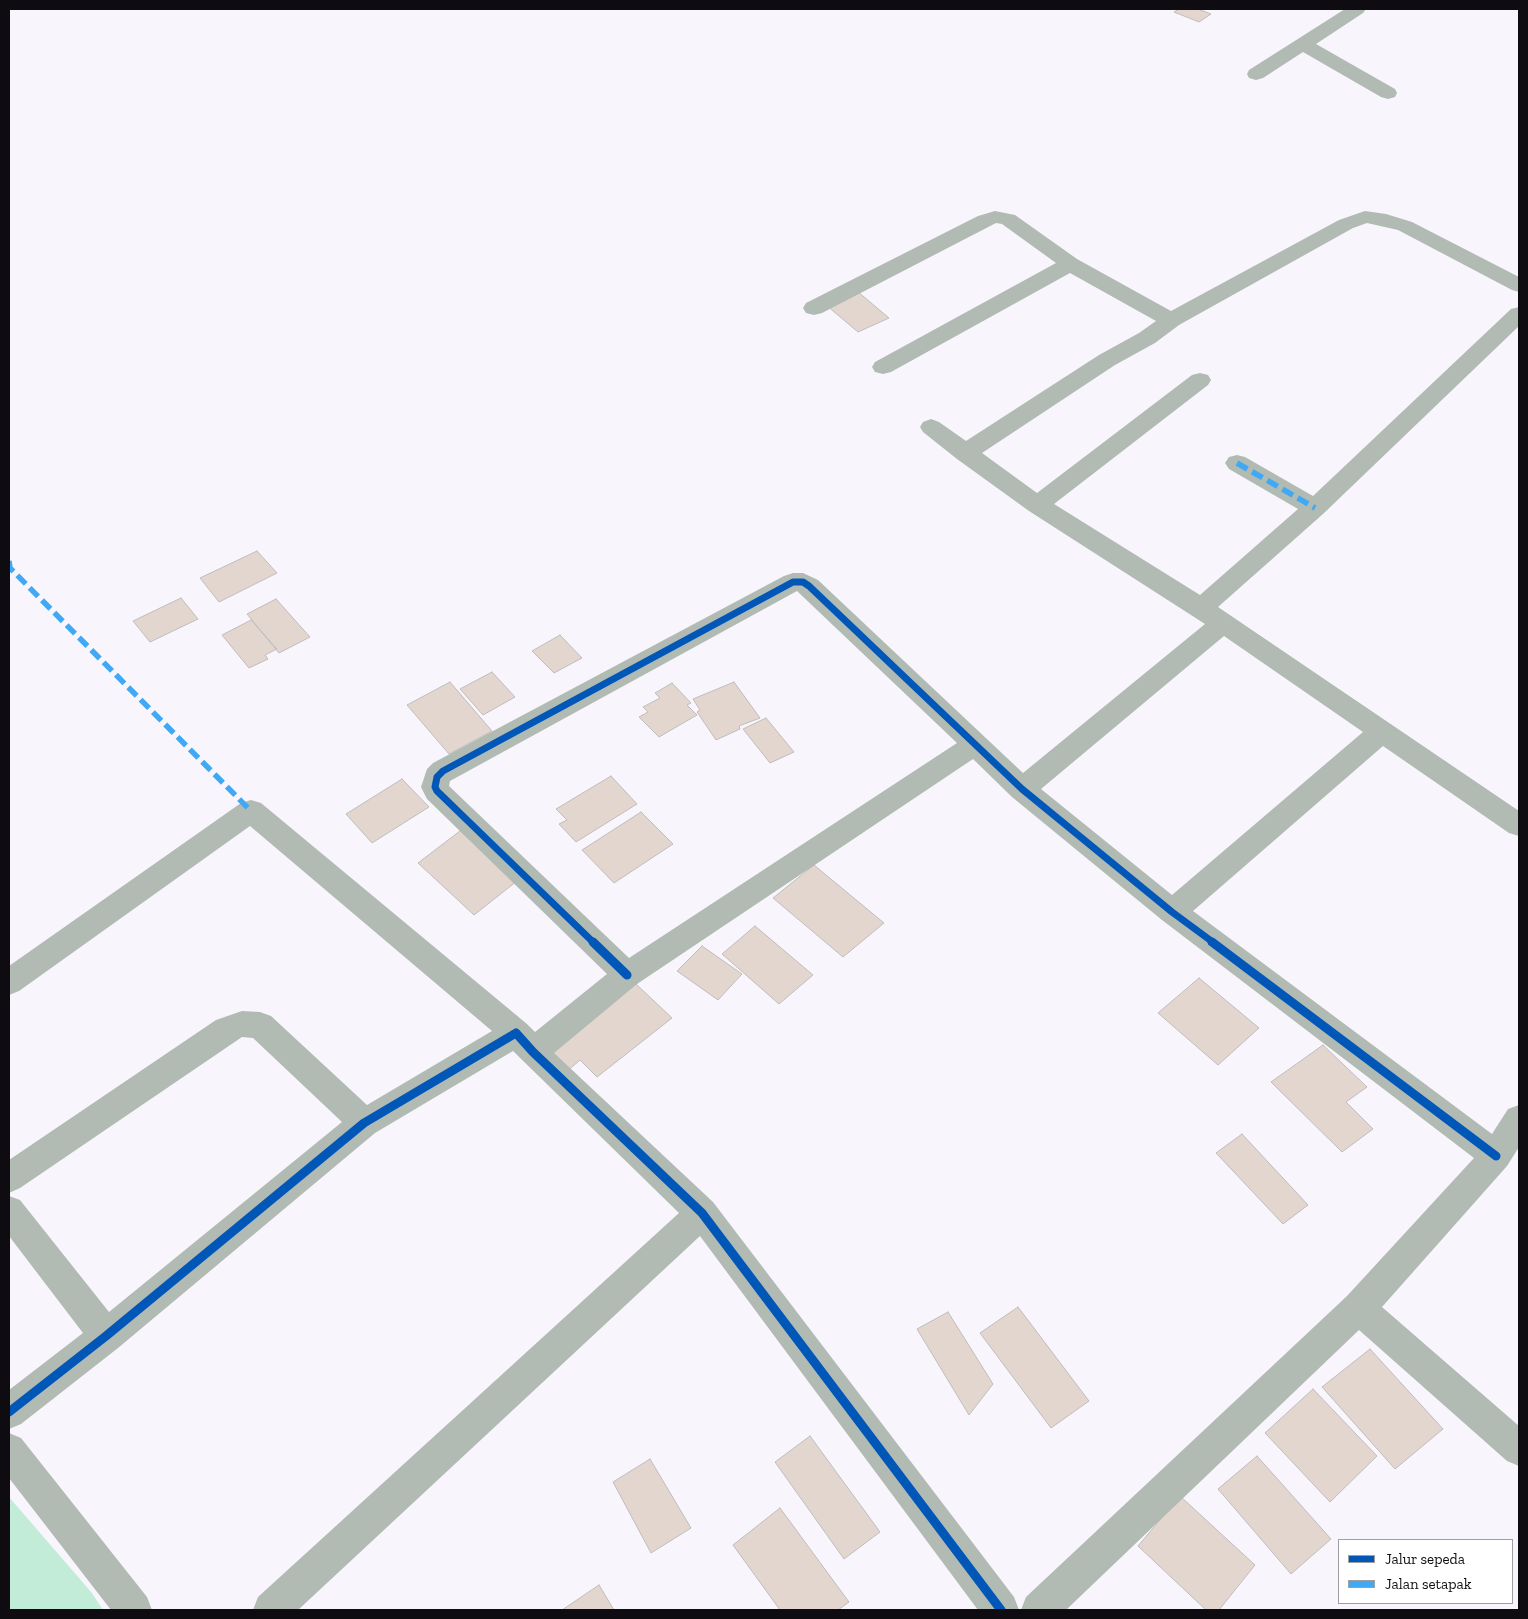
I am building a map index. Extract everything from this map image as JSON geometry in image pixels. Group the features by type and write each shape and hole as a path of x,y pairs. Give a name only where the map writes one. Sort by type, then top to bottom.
{"street":[{"path":"1256,74 1357,9"},
{"path":"1303,44 1388,93"},
{"path":"814,308 995,217 1008,219 1070,264 1171,320"},
{"path":"965,453 1108,360 1147,338 1171,320 1346,224 1365,217 1386,220 1405,226 1519,285"},
{"path":"883,367 1070,264"},
{"path":"1201,608 1315,508 1519,314"},
{"path":"1037,504 1200,380"},
{"path":"931,426 965,453 1037,504 1201,608 1519,825"},
{"path":"1237,463 1315,508"},
{"path":"627,975 438,791 435,787 435,781 443,771 784,586 797,581 809,586 1022,788 1172,912 1496,1156"},
{"path":"1022,788 1223,623"},
{"path":"1172,912 1382,732"},
{"path":"9,1412 106,1336 364,1123 524,1043 974,744"},
{"path":"9,982 251,811 524,1043 702,1213 1001,1610"},
{"path":"9,1178 227,1029 242,1024 260,1025 364,1123"},
{"path":"1039,1610 1359,1308 1496,1156 1519,1119"},
{"path":"9,1211 106,1336"},
{"path":"271,1610 702,1213"},
{"path":"1359,1308 1519,1449"},
{"path":"9,1450 134,1610"}],"green space":[{"path":"9,1497 92,1593 103,1610 9,1610"}],"building":[{"path":"1179,9 1198,9 1211,14 1199,22 1174,12"},
{"path":"857,291 889,318 858,332 826,305"},
{"path":"257,551 277,573 219,602 200,578"},
{"path":"181,598 198,619 150,642 133,621"},
{"path":"276,599 310,637 279,653 247,614"},
{"path":"251,620 277,649 265,655 268,659 249,668 222,635"},
{"path":"560,635 582,658 554,673 532,651"},
{"path":"492,672 515,697 483,715 460,689"},
{"path":"450,682 492,731 449,754 407,705"},
{"path":"734,682 760,718 739,726 740,729 716,740 697,712 700,710 693,699"},
{"path":"672,683 691,703 687,705 697,715 659,737 639,717 648,712 643,707 660,698 655,693"},
{"path":"766,718 794,752 770,763 743,729"},
{"path":"611,776 637,804 576,842 559,824 567,820 556,809"},
{"path":"402,779 429,807 372,843 346,814"},
{"path":"641,812 673,844 614,883 582,850"},
{"path":"460,831 517,881 474,915 418,863"},
{"path":"814,865 884,923 843,957 773,898"},
{"path":"755,926 813,975 779,1004 722,954"},
{"path":"702,946 742,974 718,1000 677,971"},
{"path":"1199,978 1259,1028 1218,1065 1158,1013"},
{"path":"636,984 672,1018 597,1077 580,1060 566,1072 547,1053"},
{"path":"1323,1045 1367,1087 1346,1102 1373,1129 1342,1152 1271,1082"},
{"path":"1242,1134 1308,1205 1283,1224 1216,1153"},
{"path":"1018,1307 1089,1401 1051,1428 980,1333"},
{"path":"948,1312 993,1384 969,1415 917,1329"},
{"path":"1370,1349 1443,1429 1395,1469 1322,1387"},
{"path":"1313,1389 1377,1456 1330,1502 1265,1433"},
{"path":"810,1436 880,1532 844,1559 775,1462"},
{"path":"1257,1456 1331,1539 1291,1574 1218,1489"},
{"path":"650,1459 691,1528 651,1553 613,1482"},
{"path":"1180,1496 1255,1565 1219,1610 1206,1610 1138,1546"},
{"path":"780,1508 849,1602 838,1610 780,1610 733,1545"},
{"path":"599,1585 614,1610 562,1610"}],"marked path":[{"path":"1237,463 1315,508"},
{"path":"9,561 10,568 251,811"}],"cycle path":[{"path":"627,975 437,791 435,787 437,777 443,771 793,582 803,582 1022,789 1172,912 1496,1156"},
{"path":"9,1412 106,1336 364,1123 516,1033 533,1052 702,1213 1001,1610"}]}
